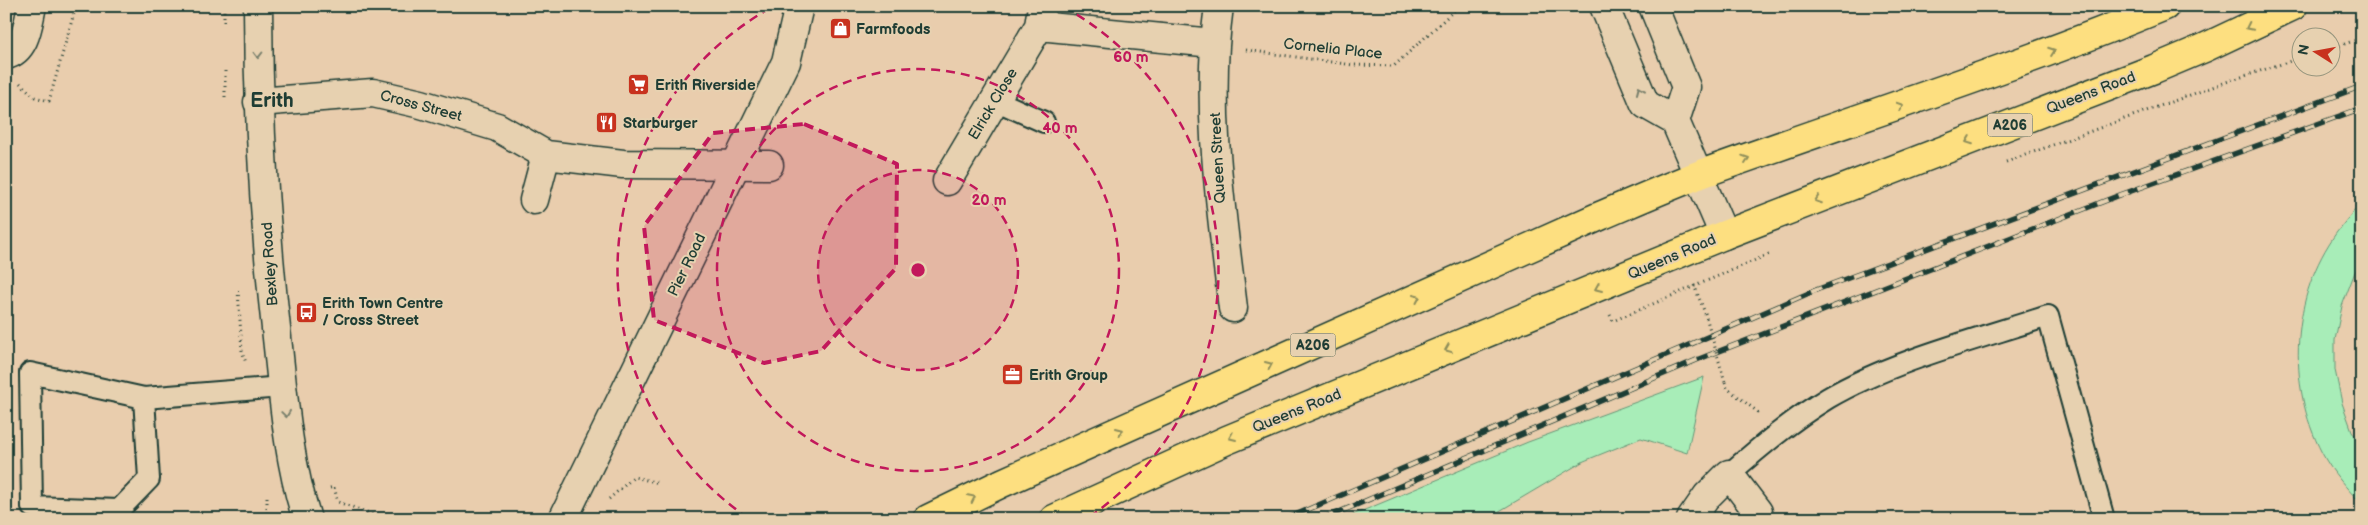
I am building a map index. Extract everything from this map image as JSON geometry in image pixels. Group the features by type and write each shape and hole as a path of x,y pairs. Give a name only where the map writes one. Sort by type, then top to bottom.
{"main road":[{"name":"A206","path":"928,519 1002,483 1600,216 1700,175 1902,106 2105,31 2165,6"},
{"name":"Queens Road","path":"1054,519 1227,440 1724,236 2204,48 2293,6"}],"street":[{"path":"10,66 13,54 23,41 32,6"},
{"name":"Bexley Road","path":"258,6 258,102 274,314 282,387 298,491 307,519"},
{"name":"Pier Road","path":"568,508 786,62 799,6"},
{"name":"Queen Street","path":"1218,6 1214,42 1216,171 1233,308"},
{"path":"1653,6 1686,88 1675,120"},
{"path":"1591,8 1645,104 1675,120 1700,175 1724,236"},
{"name":"Elrick Close","path":"947,182 1041,16 1214,42"},
{"name":"Cross Street","path":"258,102 372,93 420,104 497,127 546,155 623,164 769,165"},
{"path":"534,200 546,155"},
{"path":"1691,519 1707,496 1729,474 1758,512 1759,519"},
{"path":"294,519 298,491"}],"lane":[{"path":"995,100 1044,122"},
{"path":"1729,474 1768,440 1829,398 1894,367 2048,316 2104,519"},
{"path":"144,398 149,479 119,510 32,507 30,373 144,398 282,387"}],"path":[{"path":"10,66 35,97 49,101 76,6"},
{"name":"Cornelia Place","path":"1214,42 1234,48 1352,65 1394,66 1459,6"},
{"path":"1532,6 1569,12 1591,8"},
{"path":"2340,46 2362,38"},
{"path":"2004,163 2226,82 2290,61"},
{"path":"1608,312 1613,321 1776,251"},
{"path":"1694,285 1705,314 1727,388 1758,410 1768,440"},
{"path":"568,508 599,508 634,477 659,483"},
{"path":"298,491 334,488 338,502 386,519"}],"highlighted area":[{"path":"804,124 897,164 896,268 821,351 764,363 654,320 644,226 713,133"}],"green space":[{"path":"2362,203 2362,261 2355,272 2342,306 2335,340 2335,370 2342,403 2352,431 2362,446 2362,504 2330,467 2310,426 2303,398 2299,369 2299,340 2303,311 2310,283 2322,257 2337,232"},
{"path":"1704,377 1687,453 1641,438 1584,461 1486,519 1343,519 1528,442"}],"railway":[{"path":"1286,519 1816,290 2362,86"},
{"path":"1323,519 1699,359 2120,195 2362,108"}],"place":[{"name":"Farmfoods","path":"840,29"},
{"name":"Erith Riverside","path":"639,85"},
{"name":"Starburger","path":"607,123"},
{"name":"Erith Town Centre / Cross Street","path":"306,312"},
{"name":"Erith Group","path":"1013,375"}],"district":[{"name":"Erith","path":"272,101"}]}
